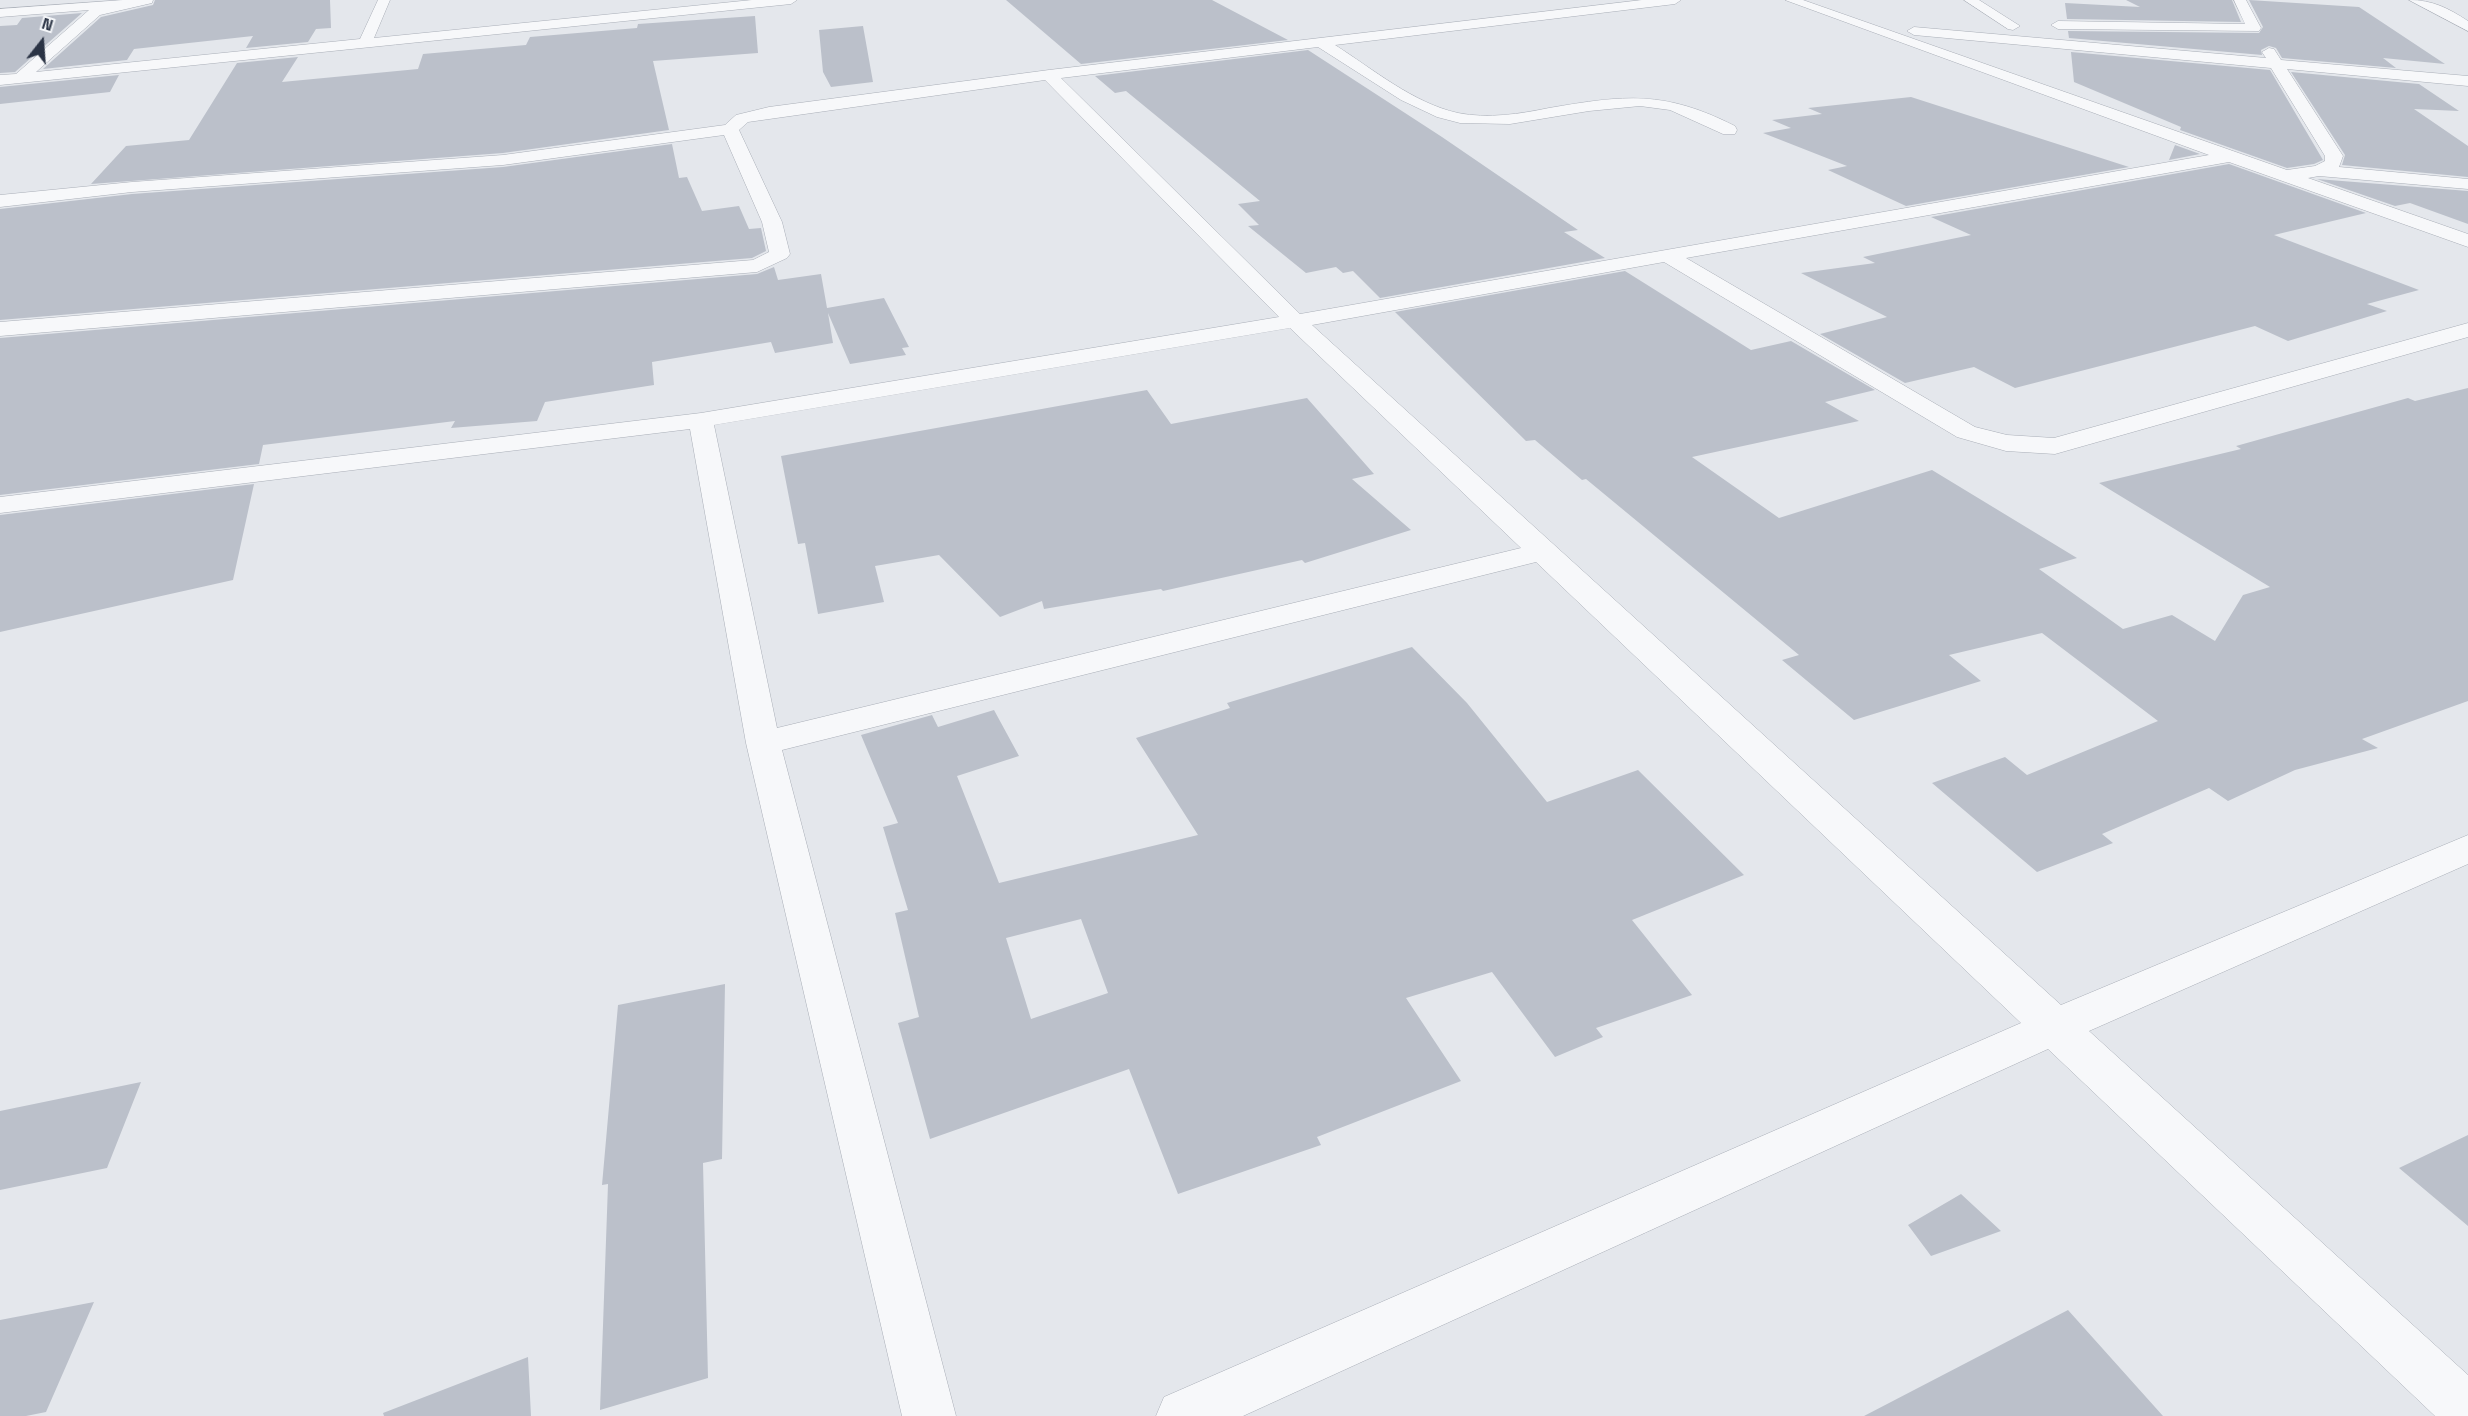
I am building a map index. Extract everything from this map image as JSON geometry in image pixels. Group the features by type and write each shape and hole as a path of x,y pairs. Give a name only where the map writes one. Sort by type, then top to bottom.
{"street":[{"path":"0,13 117,5 147,0"},
{"path":"365,43 384,0"},
{"path":"0,80 365,43 682,5 791,0"},
{"path":"0,201 132,187 503,160 730,129 742,118 769,112 1049,75 1675,0"},
{"path":"1791,0 2468,241"},
{"path":"1875,30 2018,26 1970,0"},
{"path":"2240,0 2254,28 2334,156 2333,164 2319,171"},
{"path":"2415,0 2442,9 2468,27"},
{"path":"20,78 95,12 117,5"},
{"path":"2042,25 2254,28"},
{"path":"1899,29 2468,81"},
{"path":"1320,42 1434,112 1462,119 1498,120 1633,102 1664,103 1691,111 1729,130"},
{"path":"1049,75 1295,321 2468,1411"},
{"path":"0,329 757,266 780,254 772,222 730,129"},
{"path":"0,505 701,420 1295,321 2231,156"},
{"path":"2285,176 2319,171 2468,184"},
{"path":"1666,255 1966,432 2006,443 2055,446 2468,330"},
{"path":"701,420 762,744 928,1416"},
{"path":"762,744 1544,551"},
{"path":"1184,1416 2054,1027 2468,849"}],"building":[{"path":"155,0 330,0 331,28 316,29 308,42 246,48 253,36 134,49 127,60 43,69 101,17 153,5"},
{"path":"1006,0 1212,0 1288,40 1081,64"},
{"path":"2126,0 2232,0 2241,22 2067,19 2065,3 2140,7"},
{"path":"2249,0 2359,7 2445,64 2383,58 2396,68 2282,58 2276,48 2269,46 2261,50 2262,55 2069,38 2068,31 2259,33 2263,27"},
{"path":"82,13 15,72 0,73 0,26 17,25 22,18"},
{"path":"755,16 758,53 653,61 669,130 503,153 91,184 126,146 189,140 237,63 298,57 282,82 418,69 423,54 526,45 530,37 637,28 638,24"},
{"path":"863,26 873,82 831,87 823,72 819,30"},
{"path":"1308,50 1442,137 1578,230 1564,232 1605,258 1380,298 1353,271 1343,273 1336,267 1306,273 1248,226 1259,225 1238,204 1260,201 1126,91 1115,93 1095,76"},
{"path":"2071,52 2270,70 2323,160 2314,164 2287,168 2180,130 2181,127 2074,82"},
{"path":"2291,72 2419,84 2459,111 2414,109 2468,146 2468,177 2342,165 2345,155"},
{"path":"119,75 110,92 0,104 0,87"},
{"path":"1911,97 2129,167 1906,206 1828,170 1847,166 1763,133 1791,128 1772,120 1822,114 1808,108"},
{"path":"672,144 679,178 687,177 702,211 739,206 749,229 761,228 766,251 752,258 0,320 0,209 132,194 503,167"},
{"path":"2175,145 2200,154 2169,160"},
{"path":"2229,164 2366,213 2274,235 2419,290 2367,304 2387,311 2288,341 2255,326 2015,388 1974,367 1905,383 1820,334 1887,317 1801,273 1875,263 1863,257 1971,235 1931,217"},
{"path":"2317,179 2468,191 2468,224 2410,203 2395,206"},
{"path":"774,267 778,280 821,274 827,308 884,298 909,347 902,348 906,355 850,364 828,313 833,343 775,353 771,342 652,362 654,385 545,402 537,421 451,428 455,421 263,445 259,464 0,495 0,338 757,274"},
{"path":"1625,271 1751,350 1791,341 1875,390 1825,402 1859,421 1692,457 1779,518 1932,470 2077,558 2039,569 2123,629 2172,615 2215,641 2243,595 2270,587 2099,483 2241,449 2236,446 2408,398 2415,401 2468,388 2468,701 2362,739 2378,748 2295,770 2228,801 2209,788 2102,834 2113,843 2037,872 1932,783 2005,757 2027,775 2158,721 2042,633 1949,655 1981,681 1854,720 1782,660 1799,655 1586,479 1582,480 1535,440 1526,441 1395,312"},
{"path":"1147,390 1171,424 1307,398 1374,474 1352,479 1411,530 1305,563 1302,560 1163,591 1161,589 1044,609 1042,601 1000,617 939,555 875,566 884,602 818,614 805,543 798,544 781,456"},
{"path":"254,484 233,580 0,632 0,515"},
{"path":"1412,647 1467,703 1547,802 1638,770 1744,875 1632,920 1692,995 1596,1028 1603,1037 1555,1057 1492,972 1406,998 1461,1081 1317,1137 1321,1145 1178,1194 1129,1069 930,1139 898,1023 919,1017 895,913 908,910 883,827 898,823 861,735 932,715 938,727 994,710 1019,756 957,776 999,883 1198,835 1136,738 1230,708 1227,703","holes":["1081,919 1108,993 1031,1019 1006,938"]},
{"path":"725,984 722,1159 703,1163 708,1378 600,1410 608,1184 602,1185 618,1005"},
{"path":"141,1082 107,1168 0,1190 0,1111"},
{"path":"2468,1135 2468,1226 2399,1168"},
{"path":"1961,1194 2001,1231 1931,1256 1908,1225"},
{"path":"94,1302 46,1412 26,1416 0,1416 0,1320"},
{"path":"2068,1310 2163,1416 1864,1416"},
{"path":"528,1357 531,1416 384,1416 383,1413"}]}
